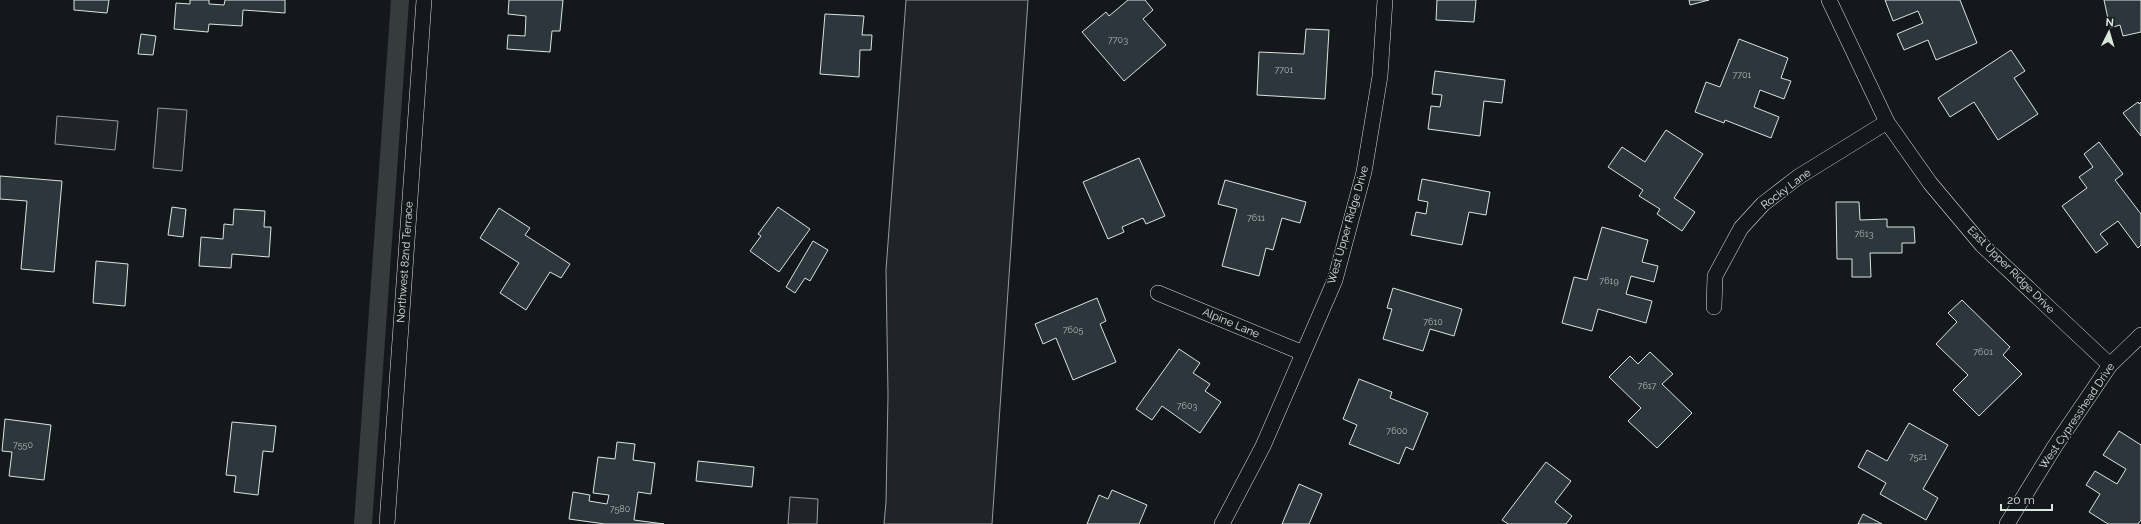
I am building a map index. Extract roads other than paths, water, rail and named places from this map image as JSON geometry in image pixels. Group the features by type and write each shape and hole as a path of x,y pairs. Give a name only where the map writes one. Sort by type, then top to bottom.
{"street":[{"name":"Northwest 82nd Terrace","path":"387,524 424,0"},
{"name":"West Upper Ridge Drive","path":"1222,524 1263,446 1335,280 1364,172 1380,76 1385,0"},
{"name":"East Upper Ridge Drive","path":"1829,0 1887,122 1930,183 1982,245 2110,365"},
{"name":"Rocky Lane","path":"1714,307 1715,276 1741,228 1763,204 1798,178 1887,122"},
{"name":"Alpine Lane","path":"1158,293 1303,353"},
{"name":"West Cypresshead Drive","path":"2007,524 2055,446 2110,365 2141,335"}],"waterway":[{"path":"363,524 400,0"}]}
